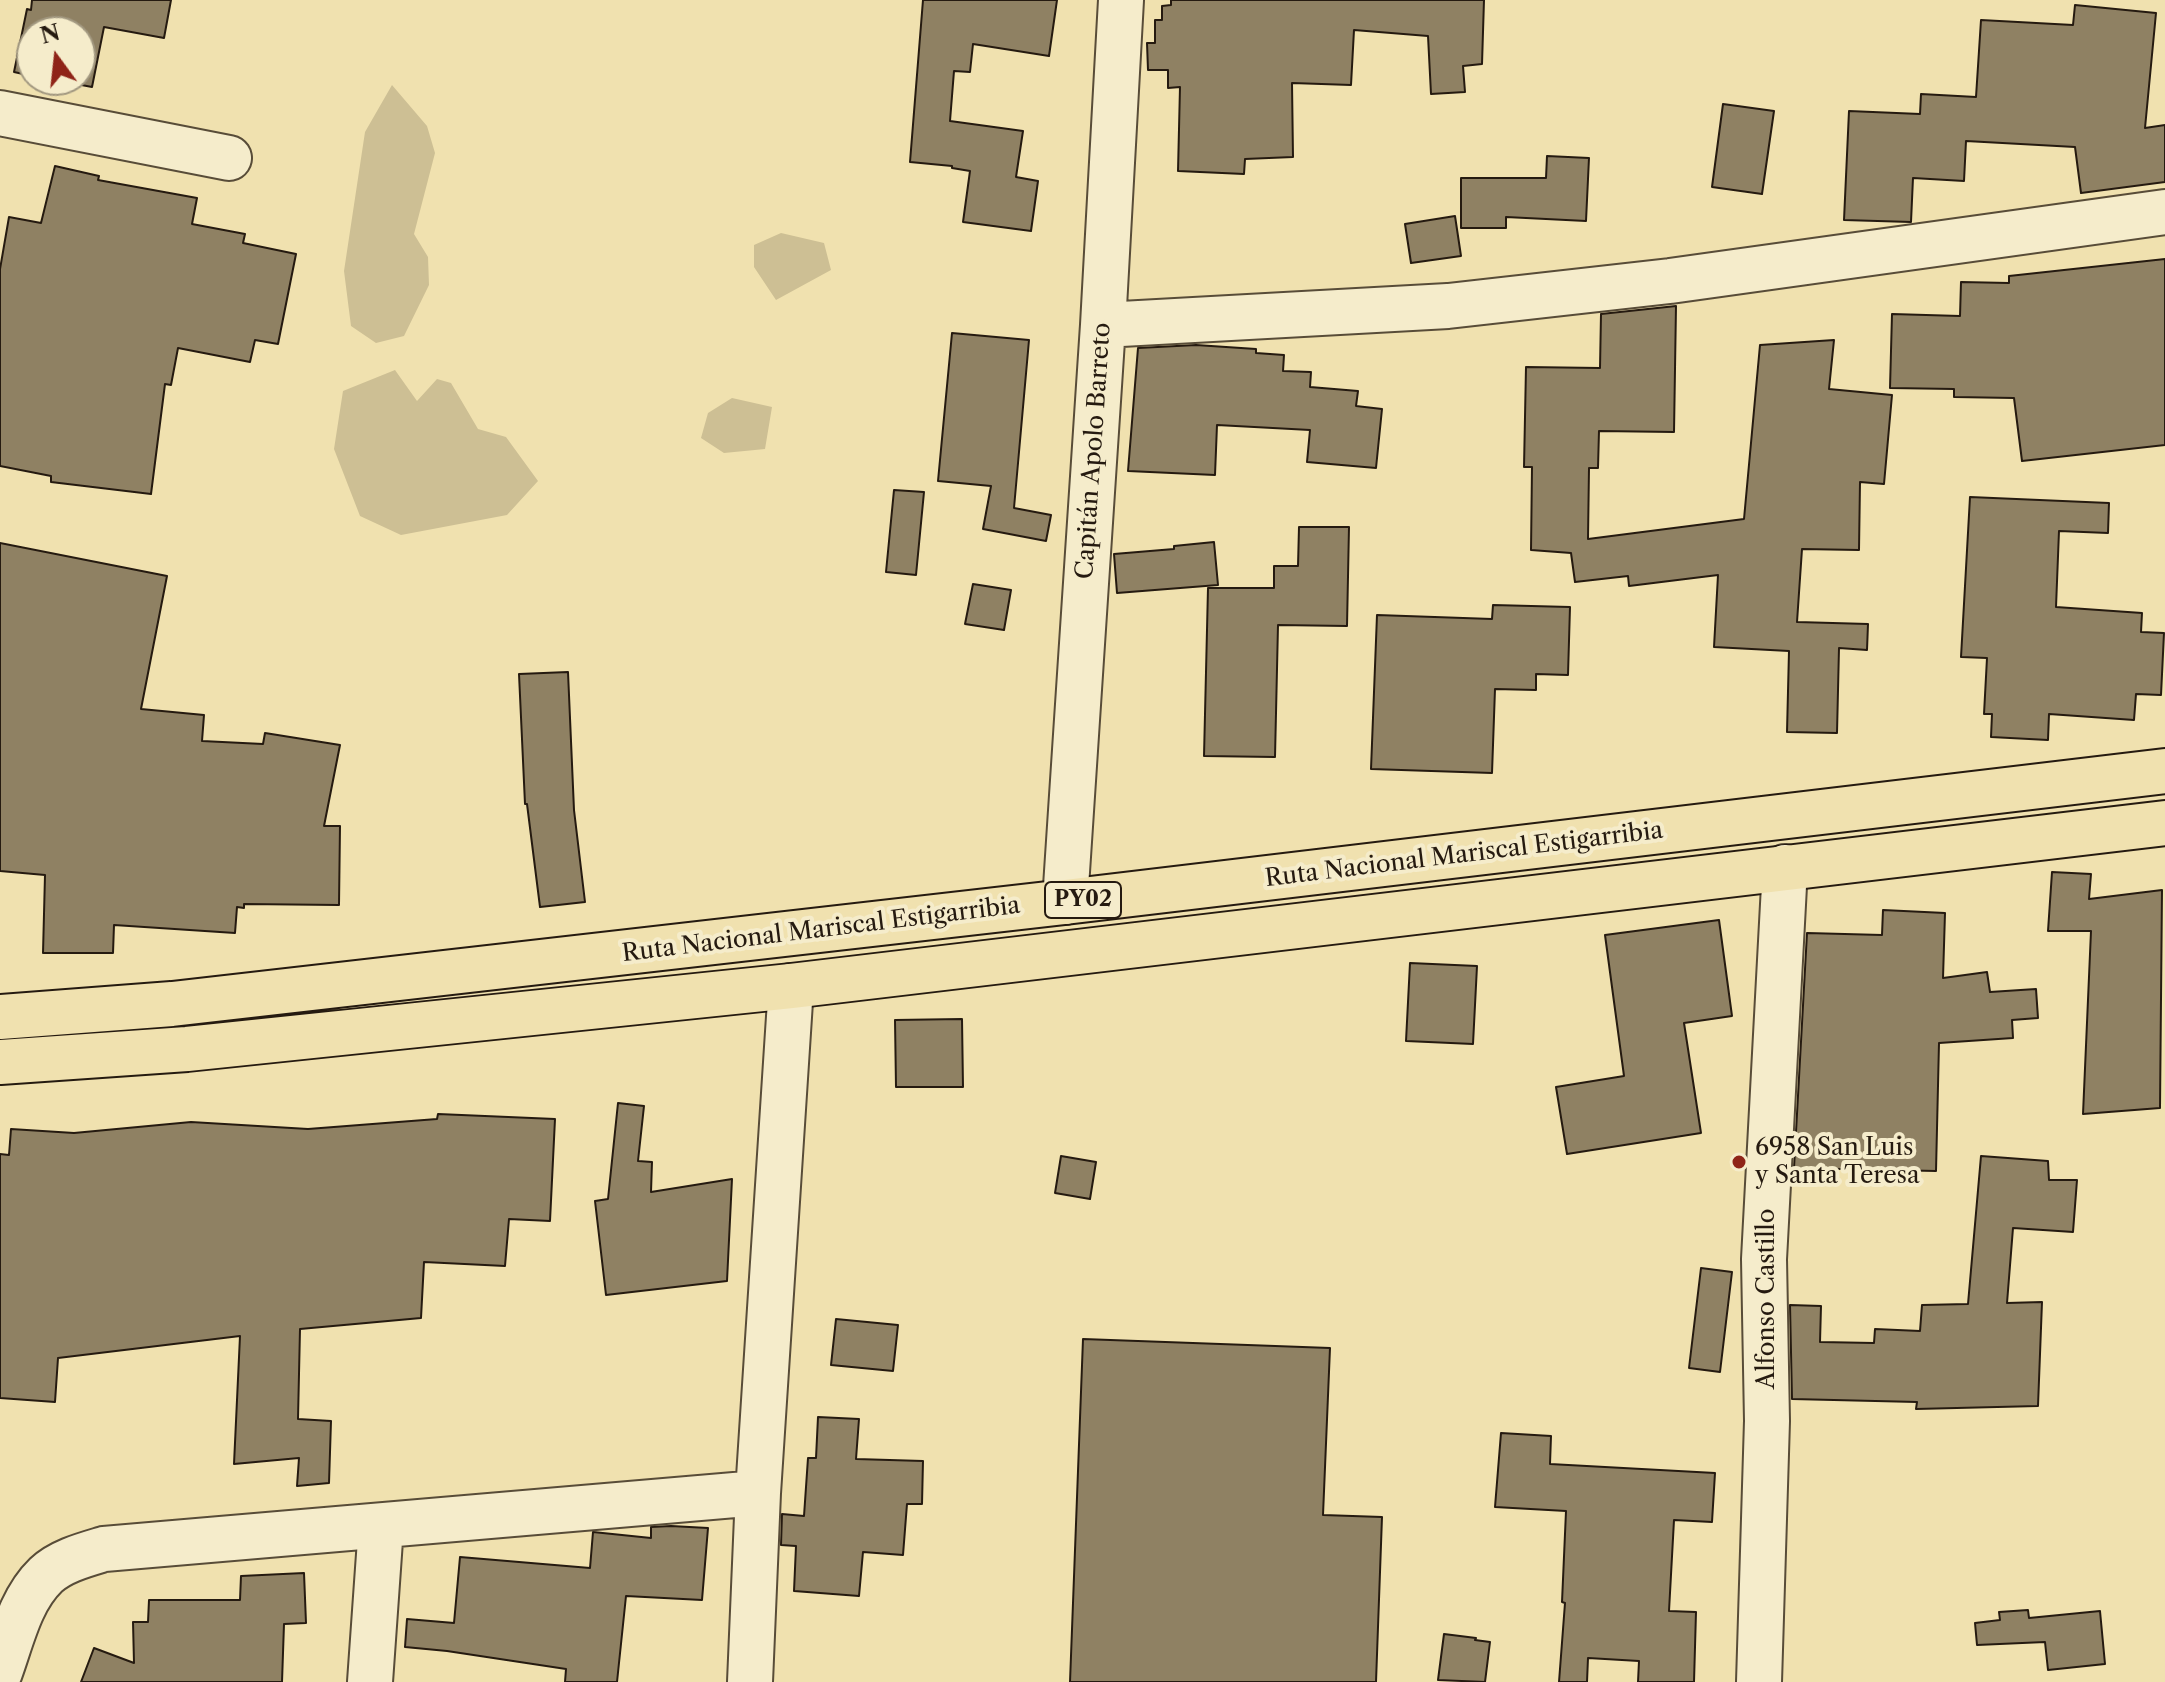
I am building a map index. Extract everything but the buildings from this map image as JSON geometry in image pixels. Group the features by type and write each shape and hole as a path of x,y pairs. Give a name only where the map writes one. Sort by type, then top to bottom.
{"highway":[{"name":"Ruta Nacional Mariscal Estigarribia","path":"0,1017 172,1004 2165,771"},
{"name":"Ruta Nacional Mariscal Estigarribia","path":"0,1062 187,1049 791,986 2165,823"}],"street":[{"name":"Capitán Apolo Barreto","path":"1065,902 1121,0"},
{"path":"0,113 229,158"},
{"path":"1103,325 1448,306 1685,279 2165,212"},
{"name":"Alfonso Castillo","path":"1759,1682 1767,1421 1764,1259 1785,867"},
{"path":"750,1682 758,1493 791,986"},
{"path":"0,1672 25,1602 47,1574 75,1557 104,1549 758,1493"},
{"path":"370,1682 381,1526"}],"shaded area":[{"path":"392,85 427,126 435,153 414,234 428,257 429,285 404,336 376,343 351,326 344,271 365,132"},
{"path":"781,233 824,243 831,270 776,300 754,267 754,245"},
{"path":"395,370 417,401 437,379 451,383 478,429 506,437 538,481 507,515 401,535 360,516 334,449 343,391"},
{"path":"732,398 772,407 765,449 724,453 701,438 708,413"}],"place":[{"name":"6958 San Luis y Santa Teresa","path":"1739,1162"}]}
